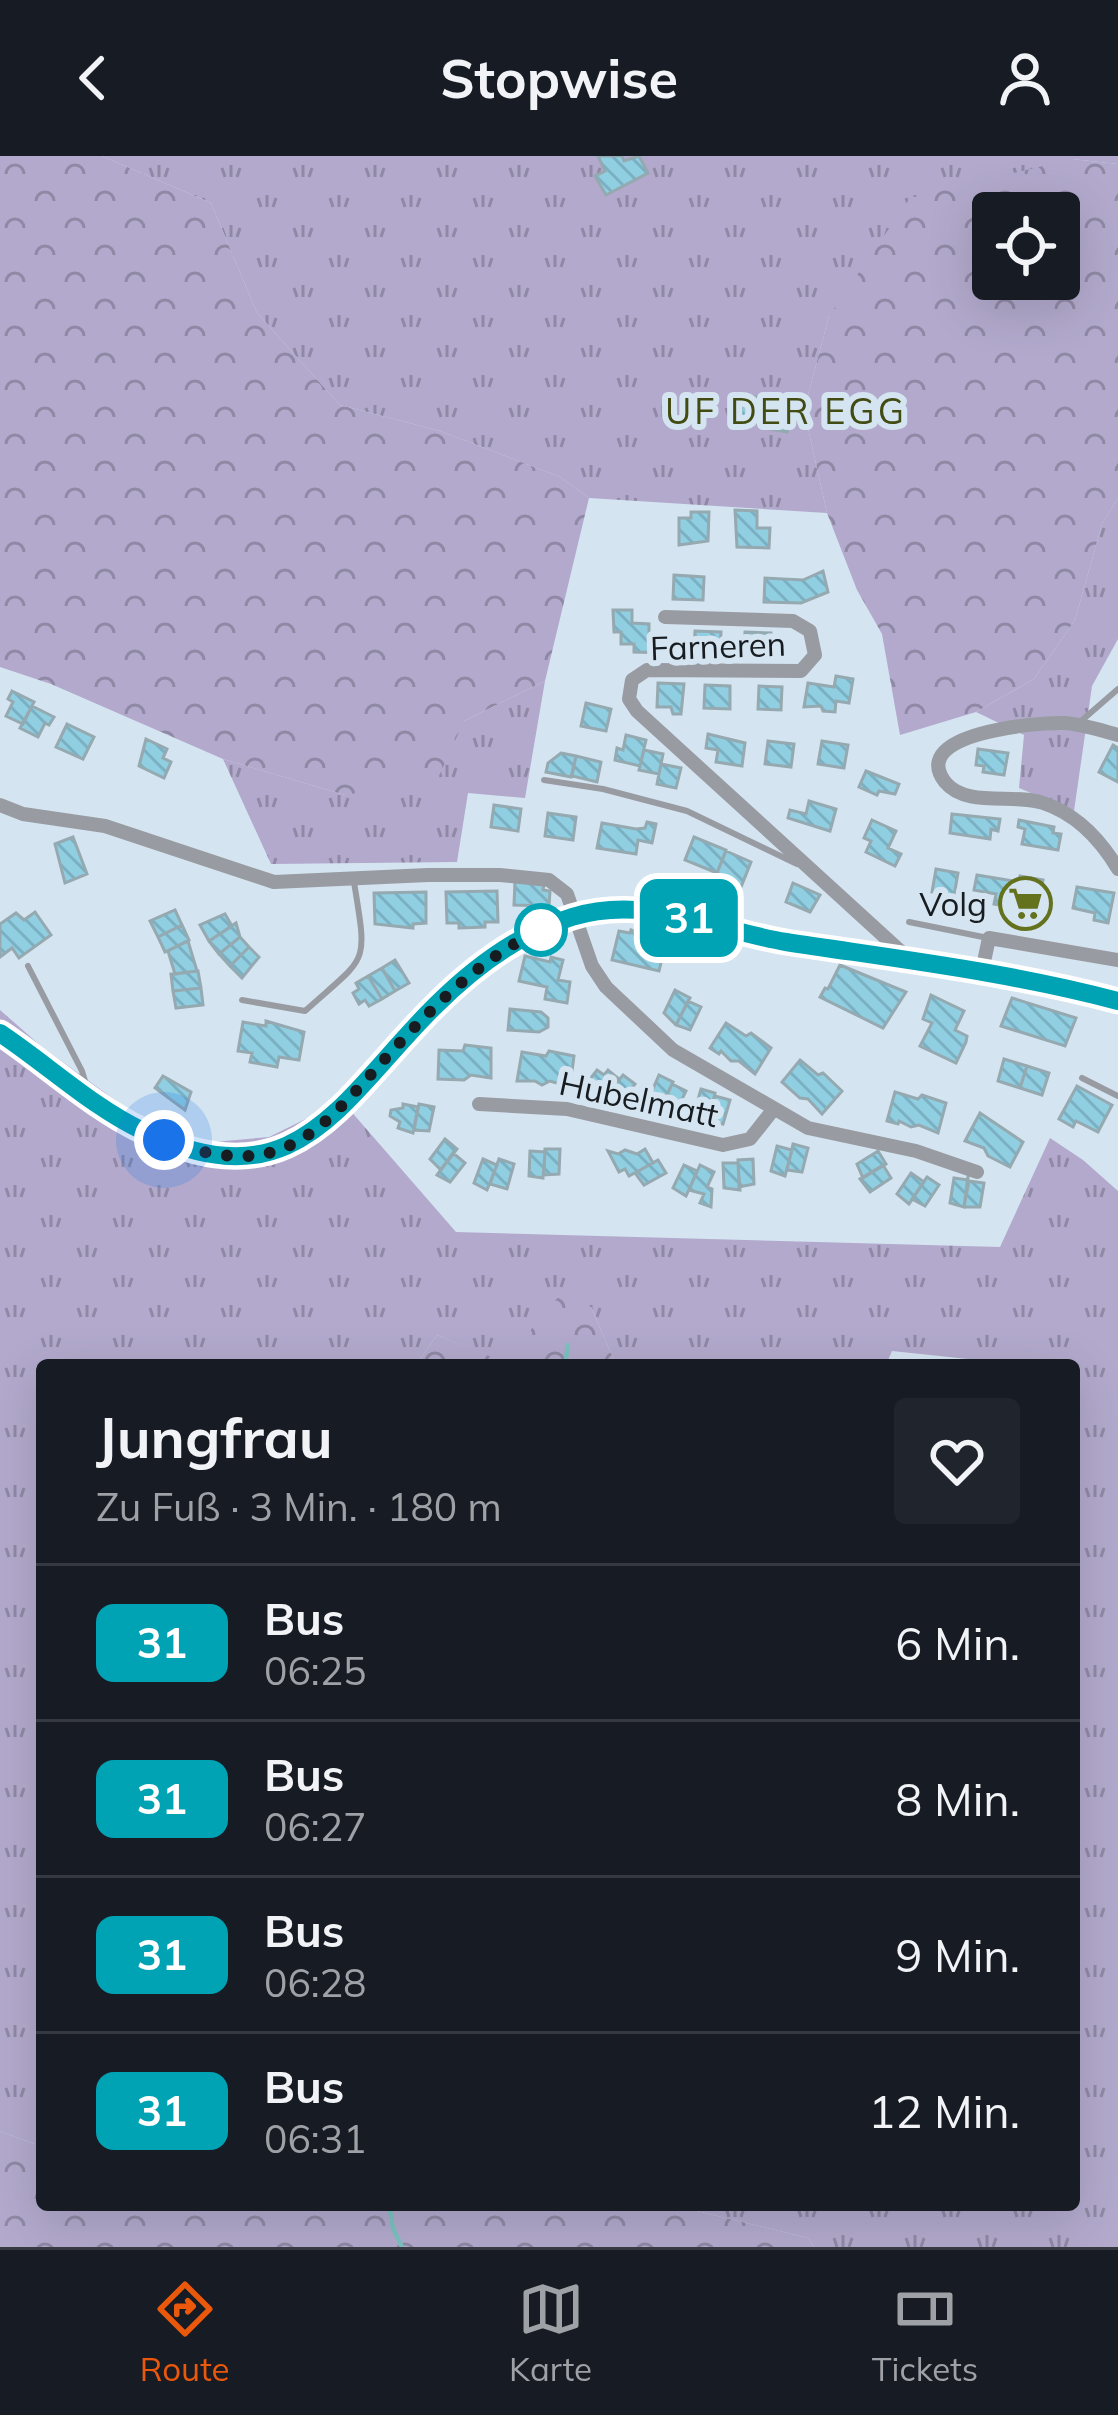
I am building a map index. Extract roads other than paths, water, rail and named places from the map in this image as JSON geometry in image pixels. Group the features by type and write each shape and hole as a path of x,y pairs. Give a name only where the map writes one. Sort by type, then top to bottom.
{"street":[{"name":"Farneren","path":"664,617 794,621 810,631 815,655 801,671 647,670 635,675 628,693 637,711 910,960"},
{"path":"1118,735 1077,724 1031,725 959,740 943,754 940,773 948,785 966,795 1030,800 1061,811 1100,842 1118,869"},
{"name":"Hubelmatt","path":"3,812 105,826 274,882 482,874 542,878 565,891 592,966 630,1012 673,1050 808,1128 916,1151 977,1172"},
{"path":"0,1033 91,1100 145,1132 203,1153 256,1154 290,1145 334,1117 424,1017 470,974 531,935 572,917 641,908 778,940 982,971 1118,1001"},
{"path":"982,971 989,938 1118,961"},
{"name":"Hubelmatt","path":"479,1104 567,1109 723,1145 750,1139 772,1110"}],"lane":[{"path":"1077,724 1118,689"},
{"path":"544,780 603,789 687,811 812,869"},
{"path":"242,1000 305,1011 360,962 364,947 353,878"},
{"path":"909,922 989,938"},
{"path":"28,966 82,1071 91,1100"},
{"path":"1082,1078 1118,1096"}],"waterway":[{"path":"566,1359 568,1345"},
{"path":"390,2211 402,2247"}],"place":[{"name":"Volg","path":"1026,904"}],"district":[{"name":"UF DER EGG","path":"786,411"}]}
